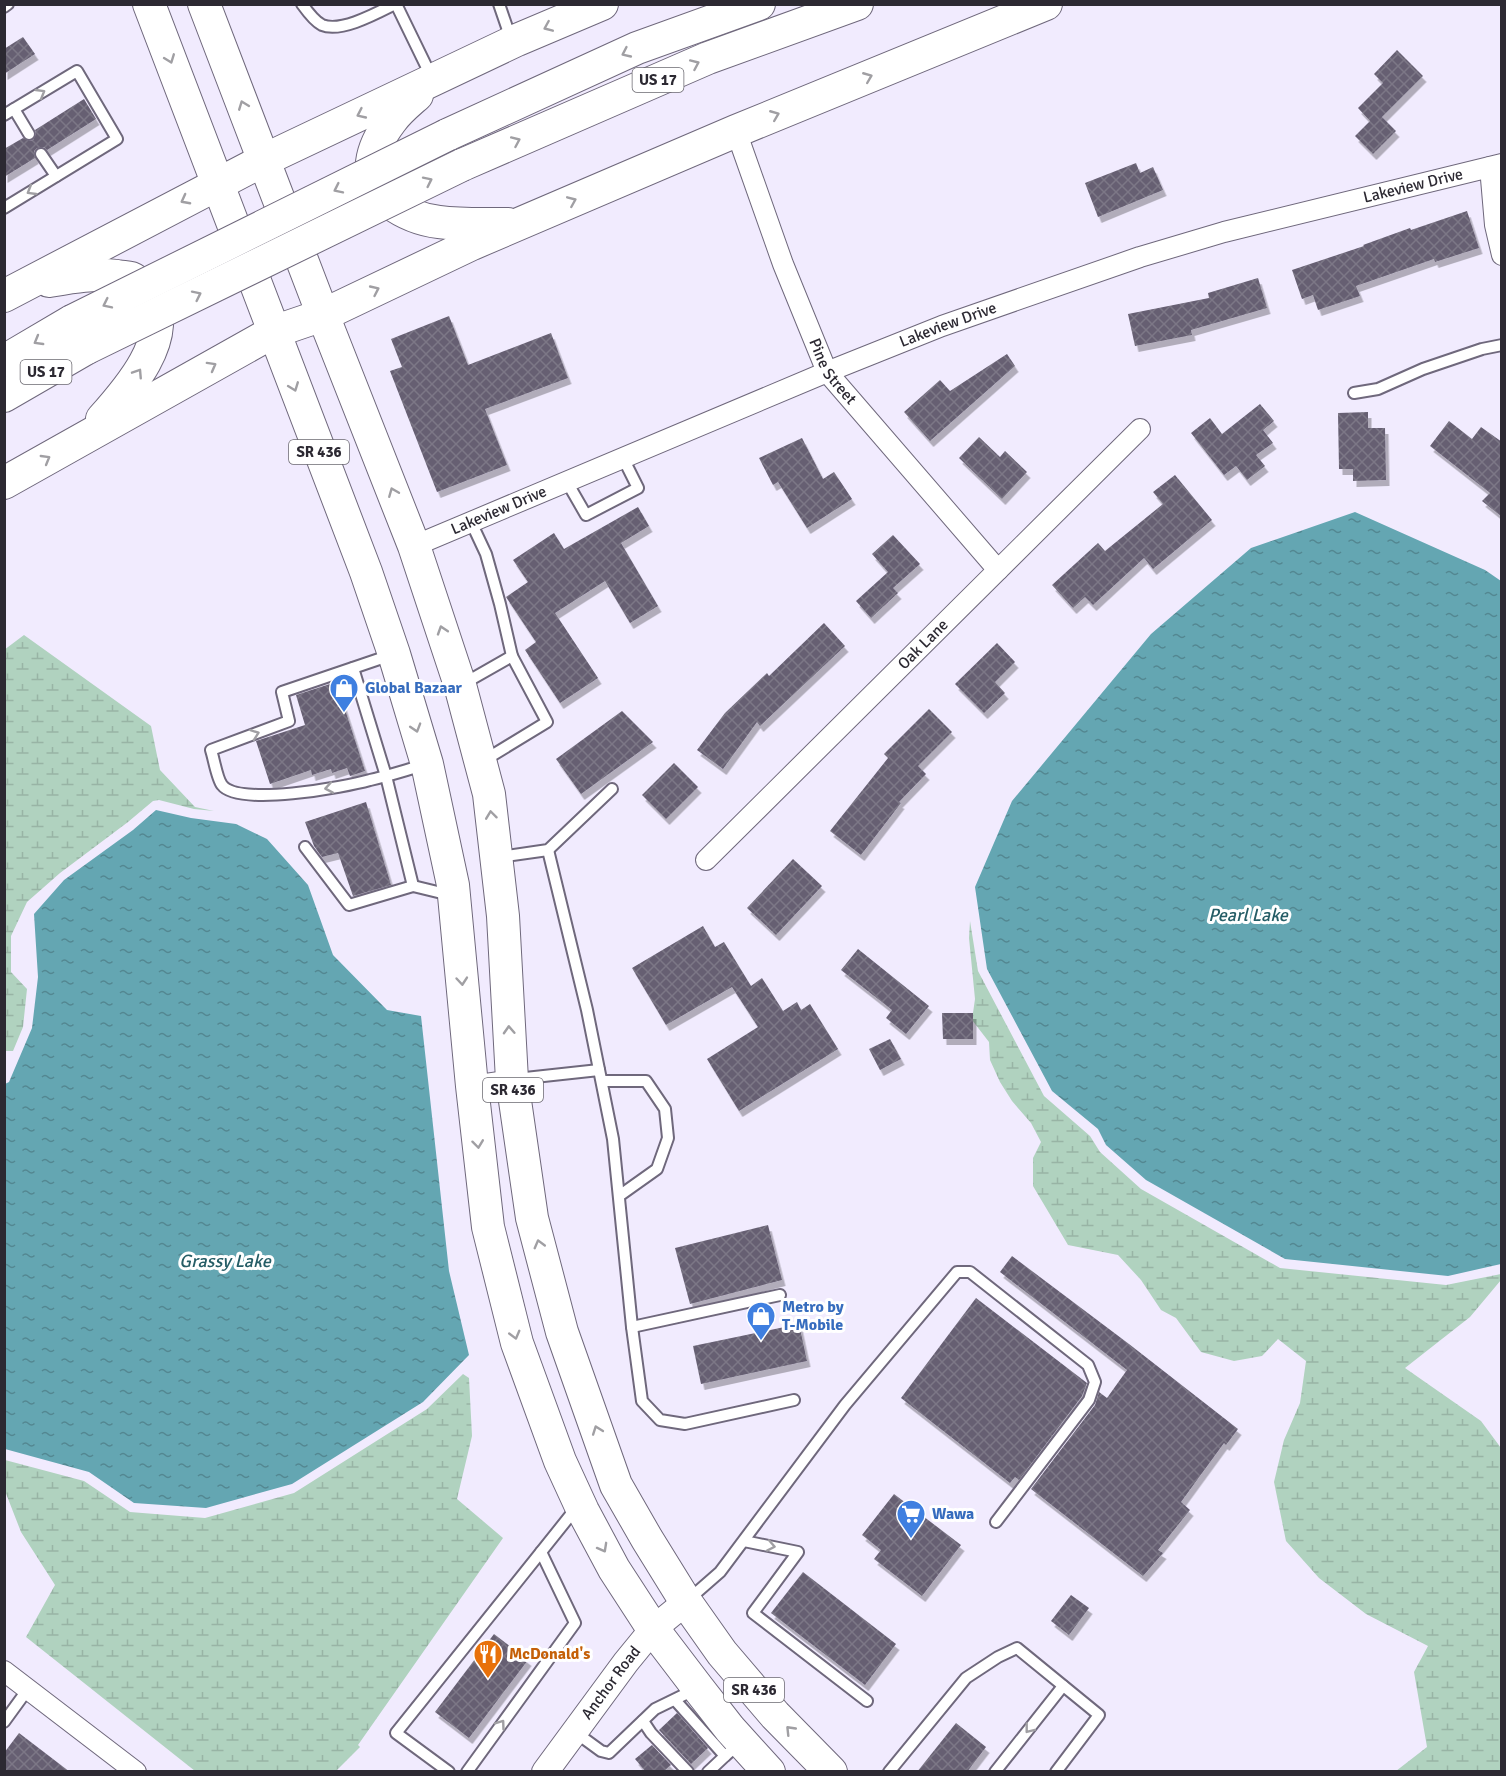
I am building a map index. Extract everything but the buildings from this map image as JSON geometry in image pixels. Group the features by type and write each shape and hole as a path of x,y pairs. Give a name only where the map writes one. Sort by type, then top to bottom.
{"main road":[{"name":"SR 436","path":"149,4 366,572 394,654 427,765 454,895 488,1227 514,1331 560,1461 614,1569 653,1629 687,1694 730,1729 733,1749 769,1772"},
{"name":"SR 436","path":"204,4 322,315 414,546 460,685 489,794 503,916 512,1080 532,1218 562,1332 616,1485 686,1602 722,1653 767,1706 831,1772"},
{"name":"US 17","path":"4,361 72,321 447,135 637,48 759,4"},
{"name":"US 17","path":"4,396 87,348 462,165 708,58 857,4"},
{"path":"4,483 273,332 322,315 472,244 736,131 1046,4"},
{"path":"12,292 264,160 585,8"},
{"path":"433,80 392,119 380,138 370,173 376,189 398,209 414,216 439,222 519,224"},
{"path":"12,292 78,276 99,274 132,278 146,291 153,302 157,333 147,358 123,396 88,435"}],"street":[{"name":"Pine Street","path":"736,131 783,264 827,372 998,570"},
{"name":"Lakeview Drive","path":"414,546 942,326 1150,254 1224,232 1496,166"},
{"path":"1496,166 1495,225 1502,255"},
{"name":"Oak Lane","path":"706,860 1140,429"},
{"path":"472,1086 512,1080"},
{"name":"Anchor Road","path":"545,1772 653,1629 686,1602"},
{"path":"4,1671 136,1772"}],"lane":[{"path":"302,4 313,18 322,25 331,27 344,26 396,4 433,80"},
{"path":"499,4 512,42"},
{"path":"4,208 117,139 78,71 9,112 29,134"},
{"path":"41,154 56,176"},
{"path":"1354,393 1378,389 1423,369 1482,349 1502,345"},
{"path":"567,482 586,515 638,488 623,458"},
{"path":"471,522 486,554 512,656 547,722 480,763"},
{"path":"394,654 282,692 289,721 211,750 221,785 231,792 251,796 298,793 369,781 427,765"},
{"path":"460,685 512,656"},
{"path":"353,668 386,776 412,886"},
{"path":"496,858 548,850 612,789"},
{"path":"305,847 349,905 412,886 454,895"},
{"path":"548,850 587,1010 613,1138 632,1327 642,1401 660,1420 685,1424 794,1400"},
{"path":"512,1080 600,1076 646,1081 665,1109 668,1138 657,1169 619,1196"},
{"path":"686,1602 720,1572 845,1405 957,1272 970,1272 1088,1365 1095,1382 1089,1400 996,1522"},
{"path":"632,1327 780,1295"},
{"path":"448,1772 396,1733 580,1504"},
{"path":"744,1541 798,1552 753,1613 867,1701"},
{"path":"467,1772 576,1623 541,1551"},
{"path":"889,1772 966,1678 998,1657 1017,1648 1099,1715 1056,1772"},
{"path":"995,1772 1063,1686"},
{"path":"4,1722 28,1689"},
{"path":"575,1732 601,1751 609,1753 655,1709 687,1694 697,1730 733,1749 708,1772"},
{"path":"643,1721 688,1772"}],"green space":[{"path":"24,635 151,726 160,770 195,807 214,811 194,809 159,800 153,801 60,873 27,902 11,936 11,972 27,989 23,1027 13,1051 5,1051 4,650"},
{"path":"970,921 978,971 1044,1096 1090,1136 1100,1152 1141,1189 1280,1268 1446,1285 1501,1274 1501,1280 1470,1317 1405,1368 1481,1421 1501,1448 1501,1771 1396,1771 1427,1747 1414,1672 1428,1646 1366,1614 1319,1578 1286,1541 1274,1482 1284,1440 1300,1403 1306,1361 1278,1339 1262,1356 1234,1361 1201,1352 1176,1318 1161,1310 1141,1280 1118,1255 1068,1245 1033,1186 1033,1158 1041,1142 1031,1123 1012,1101 1000,1082 990,1060 989,1042 972,1020 975,999 969,938"},
{"path":"463,1374 469,1378 472,1436 457,1499 503,1538 358,1745 360,1747 336,1771 195,1771 26,1637 55,1585 21,1532 5,1491 5,1460 84,1481 130,1512 205,1518 294,1493 427,1409"}],"water":[{"name":"Pearl Lake","path":"1355,512 1485,570 1501,581 1501,1264 1448,1276 1285,1259 1146,1180 1106,1145 1098,1129 1052,1091 987,969 975,887 1012,801 1151,634 1251,548"},
{"name":"Grassy Lake","path":"156,810 191,818 236,824 267,839 308,885 333,955 387,1010 421,1016 449,1271 469,1355 423,1402 292,1484 206,1508 134,1503 89,1472 5,1449 5,1084 9,1082 32,1028 38,977 34,914 64,880 133,830"}],"place":[{"name":"Global Bazaar","path":"344,714"},
{"name":"Metro by T-Mobile","path":"761,1342"},
{"name":"Wawa","path":"911,1540"},
{"name":"McDonald's","path":"488,1680"}]}
